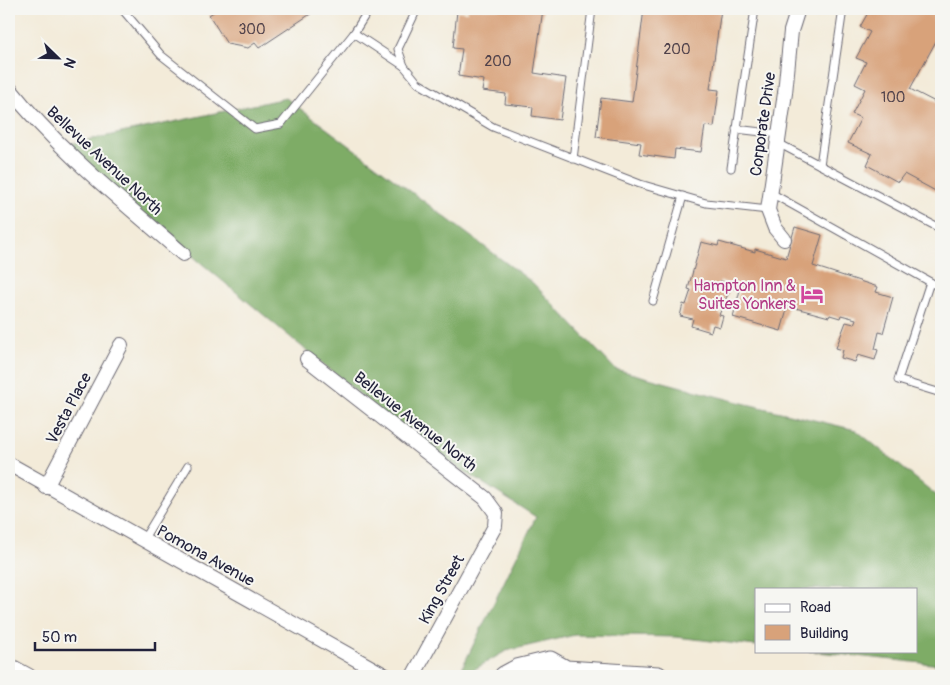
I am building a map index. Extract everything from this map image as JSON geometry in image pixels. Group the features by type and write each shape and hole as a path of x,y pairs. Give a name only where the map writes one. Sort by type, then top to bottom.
{"main road":[{"path":"504,676 517,669 550,661 560,673 658,676"}],"street":[{"name":"Corporate Drive","path":"768,210 792,31 798,9"},
{"name":"Bellevue Avenue North","path":"9,88 36,122 75,161 183,254"},
{"path":"768,210 775,228 784,239"},
{"name":"Vesta Place","path":"46,487 121,345"},
{"name":"Bellevue Avenue North","path":"307,359 485,498 496,513 496,518"},
{"name":"Pomona Avenue","path":"9,464 46,487 386,676"},
{"name":"King Street","path":"413,676 496,526 496,518"},
{"path":"9,665 29,676"}],"lane":[{"path":"122,9 161,55 255,129 281,124 354,33 369,9"},
{"path":"417,9 398,49 404,66 418,84 493,127 640,184 706,202 768,210"},
{"path":"573,159 592,9"},
{"path":"730,168 755,9"},
{"path":"820,165 843,9"},
{"path":"354,33 404,66"},
{"path":"736,129 778,138 820,165 941,229"},
{"path":"770,193 941,288"},
{"path":"653,301 682,196"},
{"path":"930,282 898,380 941,393"},
{"path":"142,540 188,466"}],"green space":[{"path":"286,98 533,283 615,369 738,402 856,430 941,499 941,665 818,652 918,652 918,588 755,588 755,646 676,637 575,635 506,651 463,676 458,676 536,517 412,438 60,146"}],"building":[{"path":"218,9 318,9 259,48 255,43 248,48 227,44 209,15"},
{"path":"467,9 543,9 534,73 566,78 560,120 532,116 533,107 505,104 506,94 482,91 484,80 458,76 462,49 453,48 457,11 467,12"},
{"path":"644,9 721,9 710,89 719,90 714,127 705,126 701,152 675,149 674,159 639,154 641,143 596,137 601,98 632,102"},
{"path":"870,9 941,9 941,32 910,89 941,105 941,194 904,174 898,182 867,165 872,154 848,143 861,118 852,114 865,89 855,84 866,62 856,58 870,32 860,27"},
{"name":"Hampton Inn & Suites Yonkers","path":"795,227 822,235 813,266 878,287 876,292 893,297 883,333 879,332 875,349 878,350 875,360 858,355 855,362 841,358 843,350 836,348 846,322 854,324 856,319 841,315 840,318 830,315 829,317 788,306 781,331 733,317 740,290 734,289 735,285 720,281 719,285 730,289 719,315 723,316 720,327 713,325 711,332 691,326 693,319 680,316 683,304 686,305 691,290 688,289 701,242 718,246 719,242 755,252 755,249 786,258"}],"place":[{"name":"Hampton Inn & Suites Yonkers","path":"812,294"}]}
